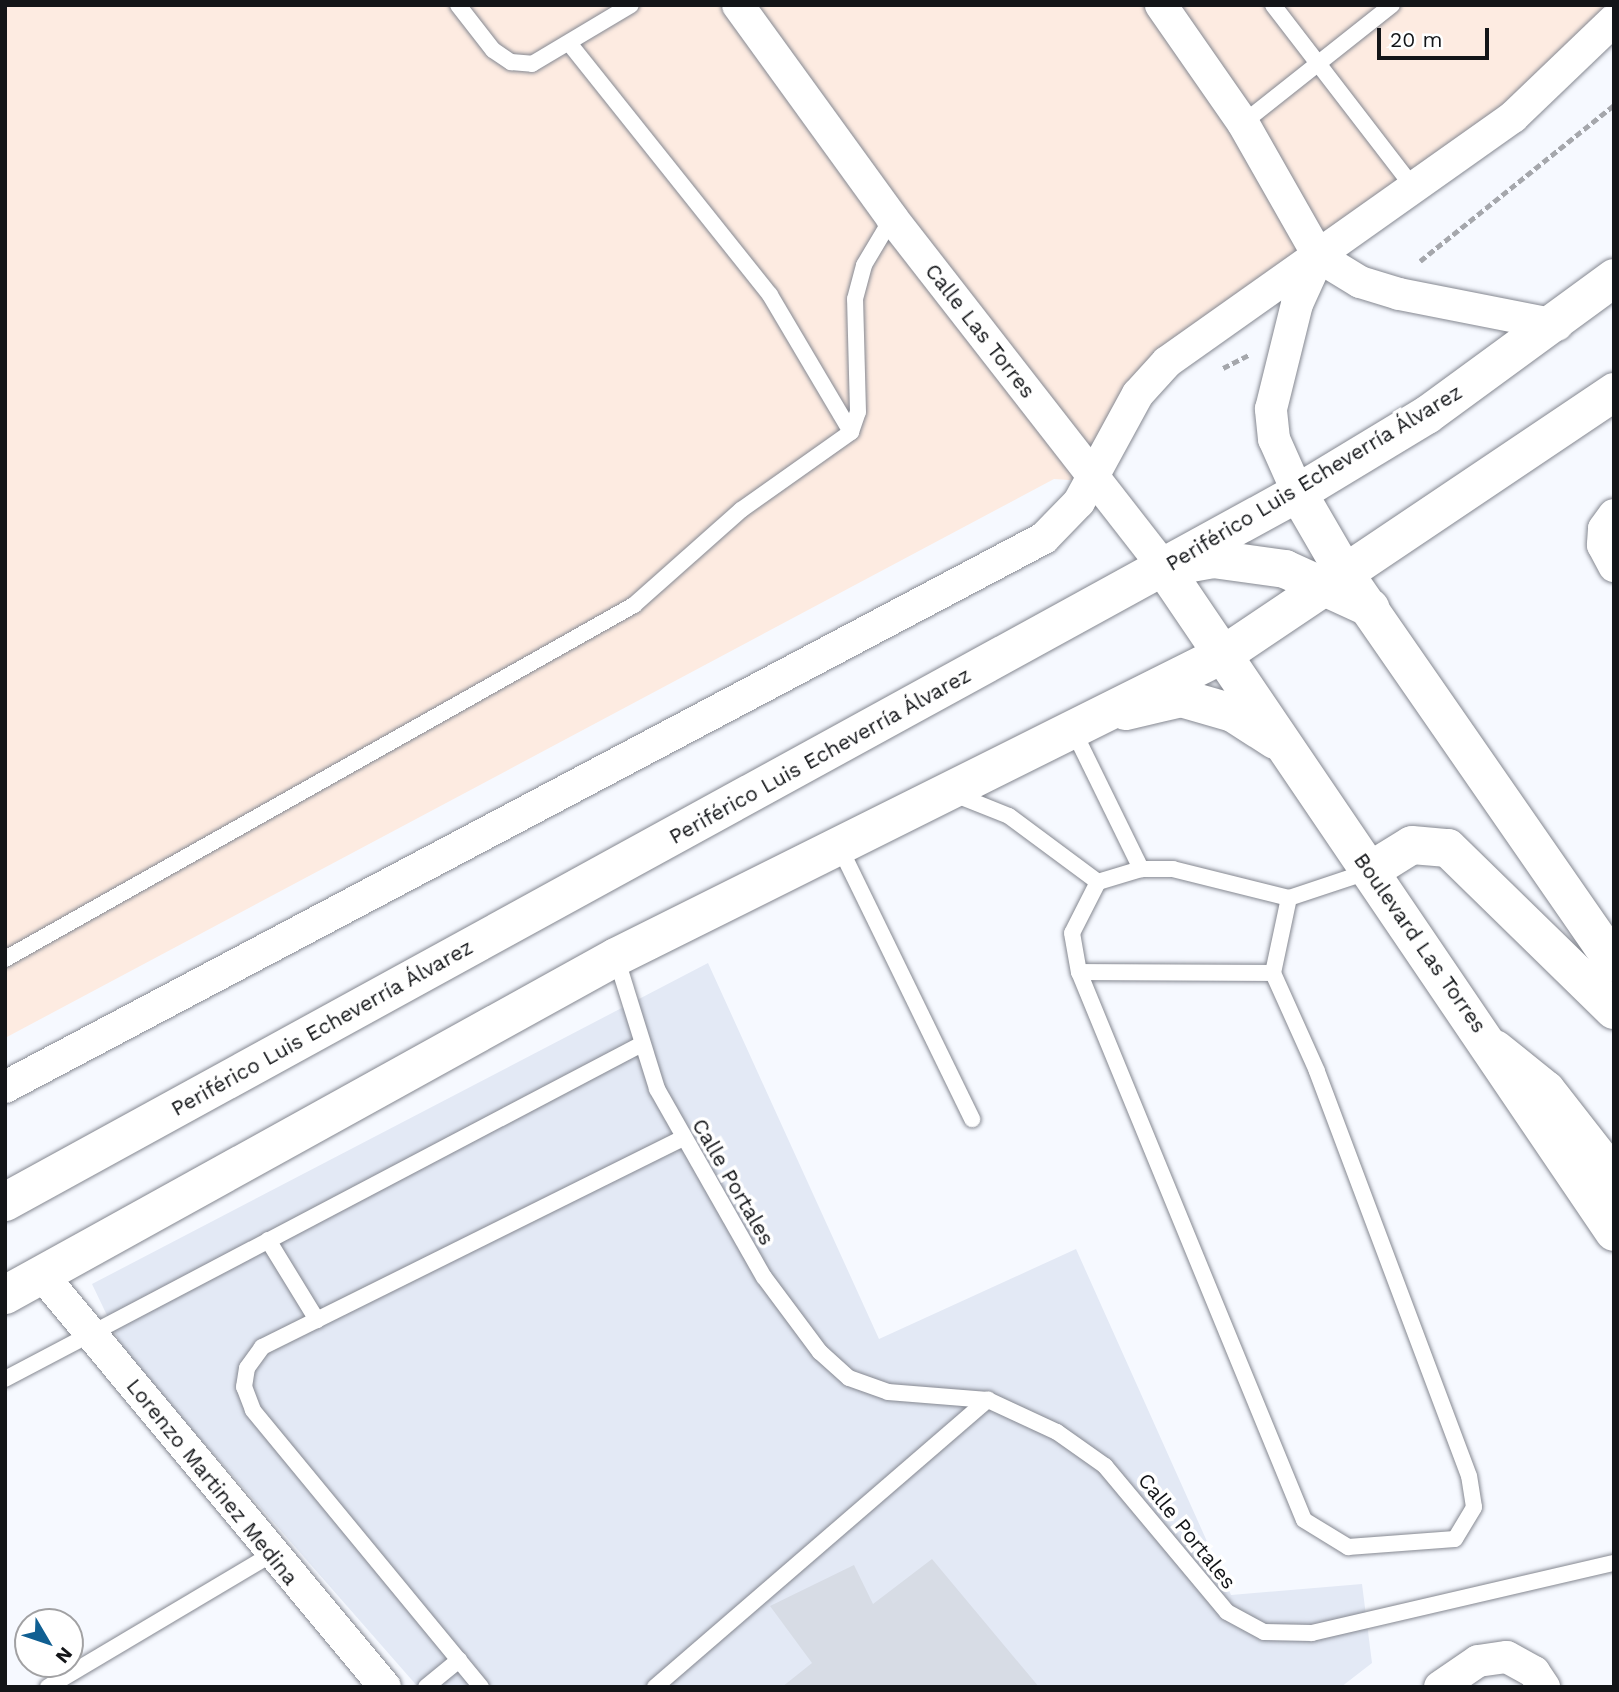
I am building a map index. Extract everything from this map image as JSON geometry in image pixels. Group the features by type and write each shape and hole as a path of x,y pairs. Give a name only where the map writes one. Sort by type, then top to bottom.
{"main road":[{"name":"Periférico Luis Echeverría Álvarez","path":"5,1202 1298,493 1557,325 1614,278"},
{"path":"5,1295 616,957 1226,653 1614,392"},
{"path":"1298,493 1337,579 1370,608 1614,963"},
{"path":"1164,568 1213,559 1255,562 1337,579"},
{"name":"Calle Las Torres","path":"1164,568 1226,653"},
{"name":"Boulevard Las Torres","path":"1226,653 1285,746 1495,1049 1614,1232"},
{"path":"1090,723 1181,698 1233,713 1285,746"},
{"path":"1370,871 1412,845 1448,848 1614,1010"},
{"path":"1495,1049 1546,1090 1614,1177"}],"street":[{"name":"Calle Las Torres","path":"738,5 892,218 1095,472 1164,568"},
{"path":"1161,5 1243,123 1319,257 1360,282 1399,294 1557,325"},
{"path":"5,1087 1044,538 1079,502 1159,369 1513,117 1614,20"},
{"path":"1298,493 1274,439 1271,409 1297,304 1319,257"},
{"path":"1609,522 1614,566"},
{"name":"Lorenzo Martinez Medina","path":"42,1275 270,1555 384,1687"},
{"path":"1440,1687 1478,1661 1507,1657 1534,1672 1544,1687"}],"lane":[{"path":"458,5 470,26 510,62 532,64 631,5"},
{"path":"1273,5 1414,188"},
{"path":"1243,123 1392,5"},
{"path":"569,43 770,295 851,432"},
{"path":"5,959 634,605 741,510 851,432 858,412 855,299 864,265 892,218"},
{"path":"1090,723 1140,869"},
{"path":"948,792 1009,816 1098,882"},
{"path":"839,846 972,1119"},
{"path":"1289,898 1273,972 1317,1071 1469,1476 1474,1507 1455,1539 1348,1547 1304,1520 1079,972 1072,933 1098,882 1140,869 1173,869 1289,898 1370,871"},
{"name":"Calle Portales","path":"616,957 640,1045 683,1138 764,1277 820,1352 849,1378 888,1392 988,1400 1057,1432 1105,1466 1154,1518 1203,1588 1227,1612 1264,1632 1312,1633 1614,1563"},
{"path":"1079,972 1273,972"},
{"path":"5,1378 640,1045"},
{"path":"481,1687 253,1410 246,1378 262,1347 683,1138"},
{"path":"268,1240 317,1320"},
{"path":"655,1687 988,1400"},
{"path":"48,1687 270,1555"},
{"path":"426,1687 459,1660"}],"shaded area":[{"path":"5,5 1614,5 1614,36 1157,377 1099,482 1054,479 5,1038"},
{"path":"708,963 879,1339 1076,1249 1231,1595 1362,1584 1372,1663 1341,1687 418,1687 125,1353 92,1284"}],"building":[{"path":"932,1559 1039,1687 782,1687 812,1663 770,1606 854,1565 873,1604"}]}
